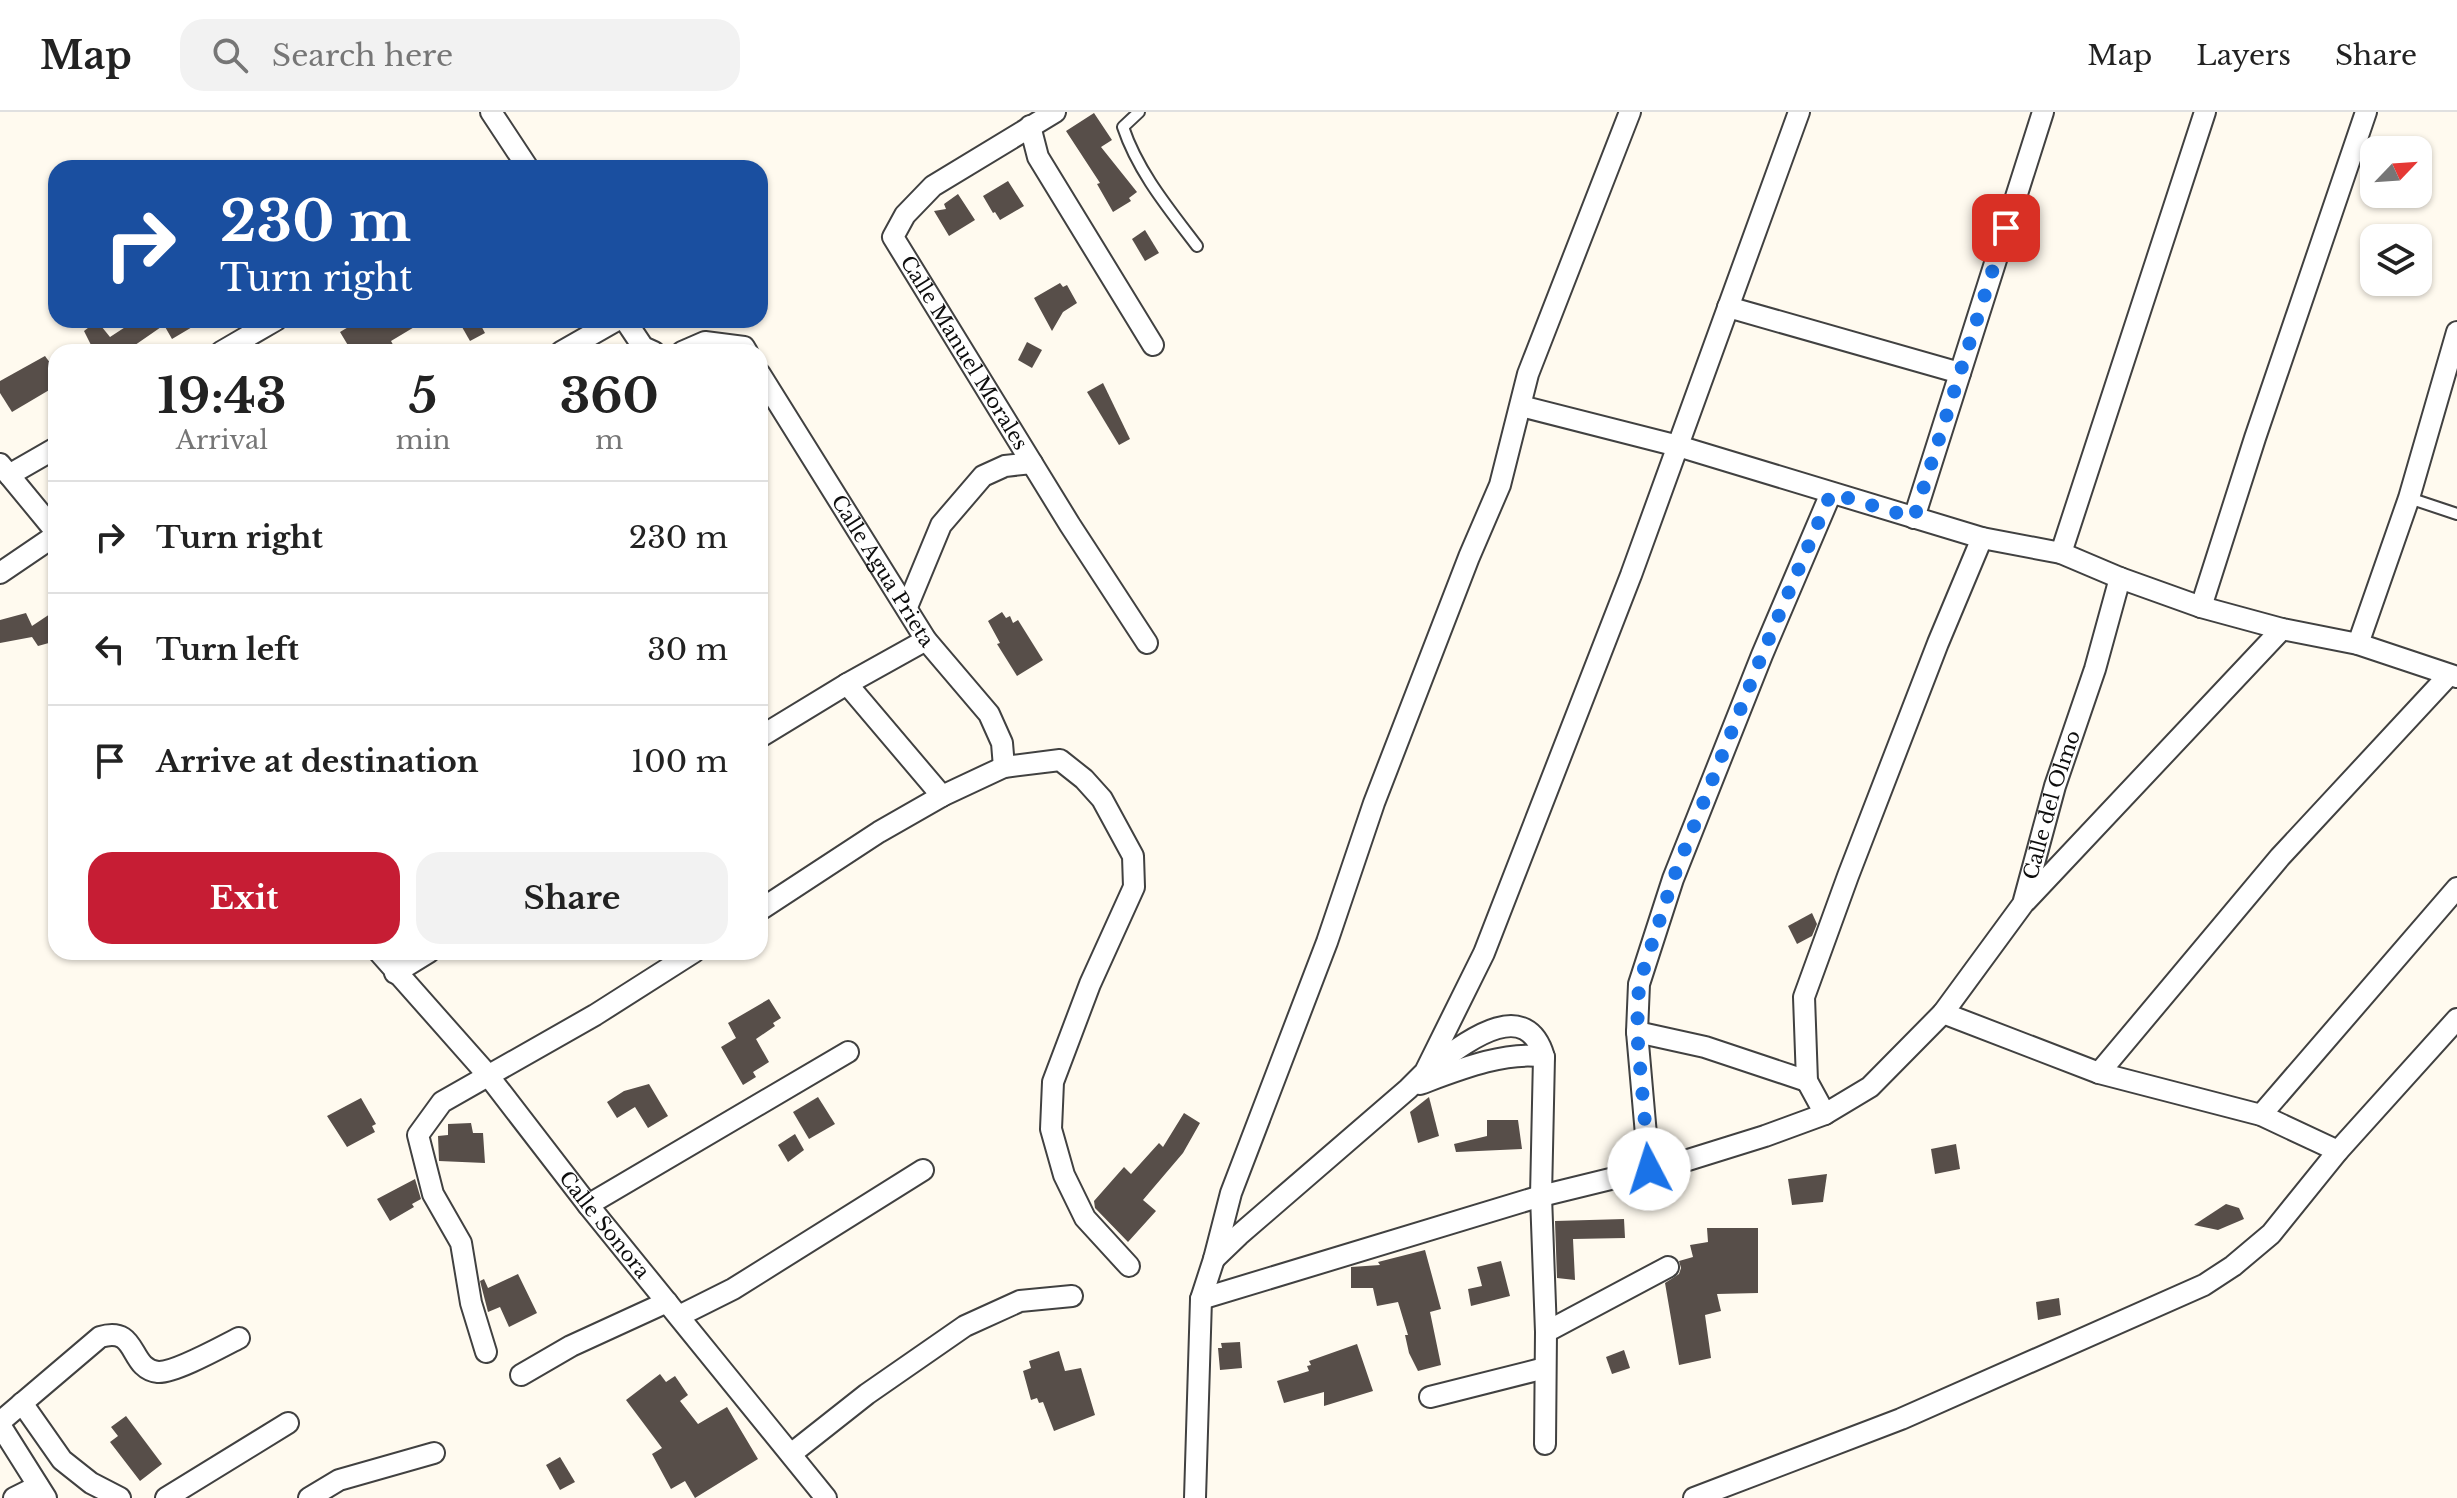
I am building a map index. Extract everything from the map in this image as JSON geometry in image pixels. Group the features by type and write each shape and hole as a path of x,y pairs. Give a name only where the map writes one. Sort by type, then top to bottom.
{"street":[{"path":"491,112 523,160"},
{"name":"Calle Manuel Morales","path":"1055,112 933,186 905,215 893,237 1147,643"},
{"path":"1195,1498 1201,1299 1231,1193 1327,942 1374,803 1500,485 1528,374 1630,112"},
{"path":"1425,1072 1484,953 1588,689 1799,112"},
{"path":"1914,518 2043,112"},
{"path":"2061,553 2205,112"},
{"path":"2201,607 2366,112"},
{"path":"1030,126 1038,157 1153,345"},
{"path":"1728,307 1960,373"},
{"path":"235,344 262,328"},
{"path":"575,344 603,328"},
{"path":"2358,644 2409,498 2457,332"},
{"path":"700,344 721,344"},
{"name":"Calle Agua Prieta","path":"768,387 926,640 989,714 1002,743 1004,767"},
{"path":"1521,406 1678,446 1982,538 2061,553 2201,607 2282,629 2358,644 2453,676 2280,857 2099,1073"},
{"path":"48,451 4,470 48,523"},
{"path":"907,607 941,525 983,476 1005,466 1032,463"},
{"path":"1649,1169 1637,1032 1639,984 1673,879 1762,655 1831,493"},
{"path":"1825,1114 1807,1081 1804,997 1938,643 1982,538"},
{"path":"0,573 48,539"},
{"name":"Calle del Olmo","path":"1201,1299 1541,1196 1739,1144 1825,1114 1870,1087 1943,1013 2023,904 2055,786 2095,669 2120,578"},
{"path":"2023,904 2282,629"},
{"path":"768,732 926,640"},
{"path":"847,684 942,796"},
{"path":"768,905 879,832 942,796 1004,767 1060,760 1084,779 1102,799 1133,856 1134,887 1090,984 1053,1082 1051,1129 1064,1175 1085,1218 1129,1266"},
{"path":"2261,1115 2457,888"},
{"name":"Calle Sonora","path":"385,960 487,1074 588,1205 826,1498"},
{"path":"395,973 416,960"},
{"path":"486,1352 471,1303 461,1243 433,1194 418,1135 442,1102 595,1015 681,960"},
{"path":"1943,1013 2099,1073 2261,1115 2338,1151"},
{"path":"1694,1498 1901,1419 2204,1285 2233,1266 2271,1234 2338,1151 2457,1019"},
{"path":"1214,1259 1425,1072 1482,1033 1498,1027 1522,1028 1539,1041 1544,1057 1541,1196 1546,1332 1545,1444"},
{"path":"1637,1032 1705,1047 1807,1081"},
{"path":"588,1205 848,1052"},
{"path":"1408,1089 1459,1070 1499,1060 1529,1054 1544,1057"},
{"path":"521,1375 571,1346 733,1289 923,1170"},
{"path":"1546,1332 1668,1267"},
{"path":"791,1454 867,1394 965,1326 1020,1301 1072,1296"},
{"path":"14,1498 42,1492 0,1424 100,1337 112,1333 123,1336 142,1365 158,1372 195,1360 239,1338"},
{"path":"1430,1397 1545,1368"},
{"path":"22,1403 62,1460 91,1483 120,1498"},
{"path":"166,1498 288,1423"},
{"path":"309,1498 339,1480 434,1453"}],"lane":[{"path":"1139,112 1123,127 1131,152 1197,246"},
{"path":"2409,498 2457,514"}],"building":[{"path":"1094,113 1112,140 1101,147 1137,192 1129,198 1131,201 1113,212 1097,184 1100,183 1066,131"},
{"path":"1008,181 1024,206 1000,220 983,196"},
{"path":"958,194 975,220 949,236 934,211 946,209 944,204"},
{"path":"1145,230 1159,253 1145,261 1132,239"},
{"path":"1060,283 1063,287 1067,285 1077,303 1063,312 1052,331 1034,298"},
{"path":"103,328 110,337 124,328 160,328 137,344 90,344 84,331"},
{"path":"166,328 191,328 172,339"},
{"path":"347,328 413,328 391,341 393,344 347,344 340,332"},
{"path":"463,328 482,328 485,333 470,341"},
{"path":"1027,342 1042,350 1032,368 1018,360"},
{"path":"45,356 48,360 48,391 12,412 0,393 0,381"},
{"path":"1103,383 1130,439 1119,445 1087,392"},
{"path":"1002,612 1006,618 1010,616 1013,623 1018,620 1043,660 1017,676 997,644 1000,643 988,621"},
{"path":"26,613 32,626 48,615 48,643 38,646 32,637 0,643 0,620"},
{"path":"1812,913 1817,924 1812,936 1797,944 1788,926"},
{"path":"769,999 781,1018 756,1039 769,1062 753,1072 756,1077 743,1085 721,1047 736,1038 728,1023"},
{"path":"649,1084 668,1116 648,1128 635,1107 617,1118 607,1102 624,1091"},
{"path":"818,1097 835,1124 809,1139 793,1112"},
{"path":"1429,1097 1439,1136 1418,1143 1410,1112"},
{"path":"361,1098 376,1124 372,1126 375,1132 347,1147 327,1116"},
{"path":"1184,1113 1200,1123 1183,1153 1143,1200 1156,1211 1128,1242 1095,1208 1094,1201 1124,1167 1131,1174 1159,1143 1163,1147"},
{"path":"1487,1120 1518,1120 1522,1149 1456,1152 1454,1144 1487,1136"},
{"path":"471,1123 473,1133 483,1133 485,1163 439,1161 438,1136 448,1135 448,1124"},
{"path":"795,1134 804,1150 788,1162 778,1145"},
{"path":"1956,1144 1960,1169 1935,1174 1931,1149"},
{"path":"1827,1174 1823,1202 1792,1205 1788,1179"},
{"path":"415,1179 421,1199 412,1204 414,1207 390,1221 377,1199"},
{"path":"2226,1204 2239,1208 2244,1219 2218,1230 2194,1225"},
{"path":"1624,1219 1625,1238 1573,1239 1575,1280 1557,1278 1555,1221"},
{"path":"1707,1228 1758,1228 1758,1293 1717,1294 1721,1311 1705,1315 1711,1358 1679,1365 1665,1283 1679,1274 1679,1261 1693,1257 1690,1245 1708,1242"},
{"path":"1425,1250 1441,1309 1430,1312 1441,1365 1418,1371 1409,1353 1405,1335 1408,1335 1398,1302 1377,1306 1373,1288 1351,1288 1351,1267 1380,1265 1378,1262"},
{"path":"1501,1261 1510,1296 1471,1306 1468,1289 1482,1286 1477,1267"},
{"path":"518,1274 537,1313 509,1327 500,1307 488,1312 480,1281 484,1279 488,1288"},
{"path":"2059,1298 2061,1315 2038,1320 2036,1302"},
{"path":"1240,1342 1242,1368 1220,1370 1218,1348 1222,1348 1221,1343"},
{"path":"1357,1344 1373,1391 1324,1406 1324,1392 1284,1403 1277,1381 1309,1371 1309,1361"},
{"path":"1624,1350 1630,1368 1612,1374 1606,1357"},
{"path":"1059,1351 1065,1371 1081,1368 1095,1415 1054,1431 1043,1402 1039,1403 1037,1398 1031,1400 1023,1371 1031,1368 1029,1361"},
{"path":"660,1374 666,1382 675,1376 688,1395 680,1401 698,1424 727,1407 758,1459 695,1498 685,1481 671,1489 652,1454 662,1448 626,1400"},
{"path":"126,1416 162,1464 140,1481 110,1442 118,1436 111,1427"},
{"path":"560,1457 575,1482 560,1490 546,1465"}],"route":[{"path":"1649,1169 1637,1032 1639,984 1673,879 1762,655 1831,493 1914,518 2006,228"}]}
